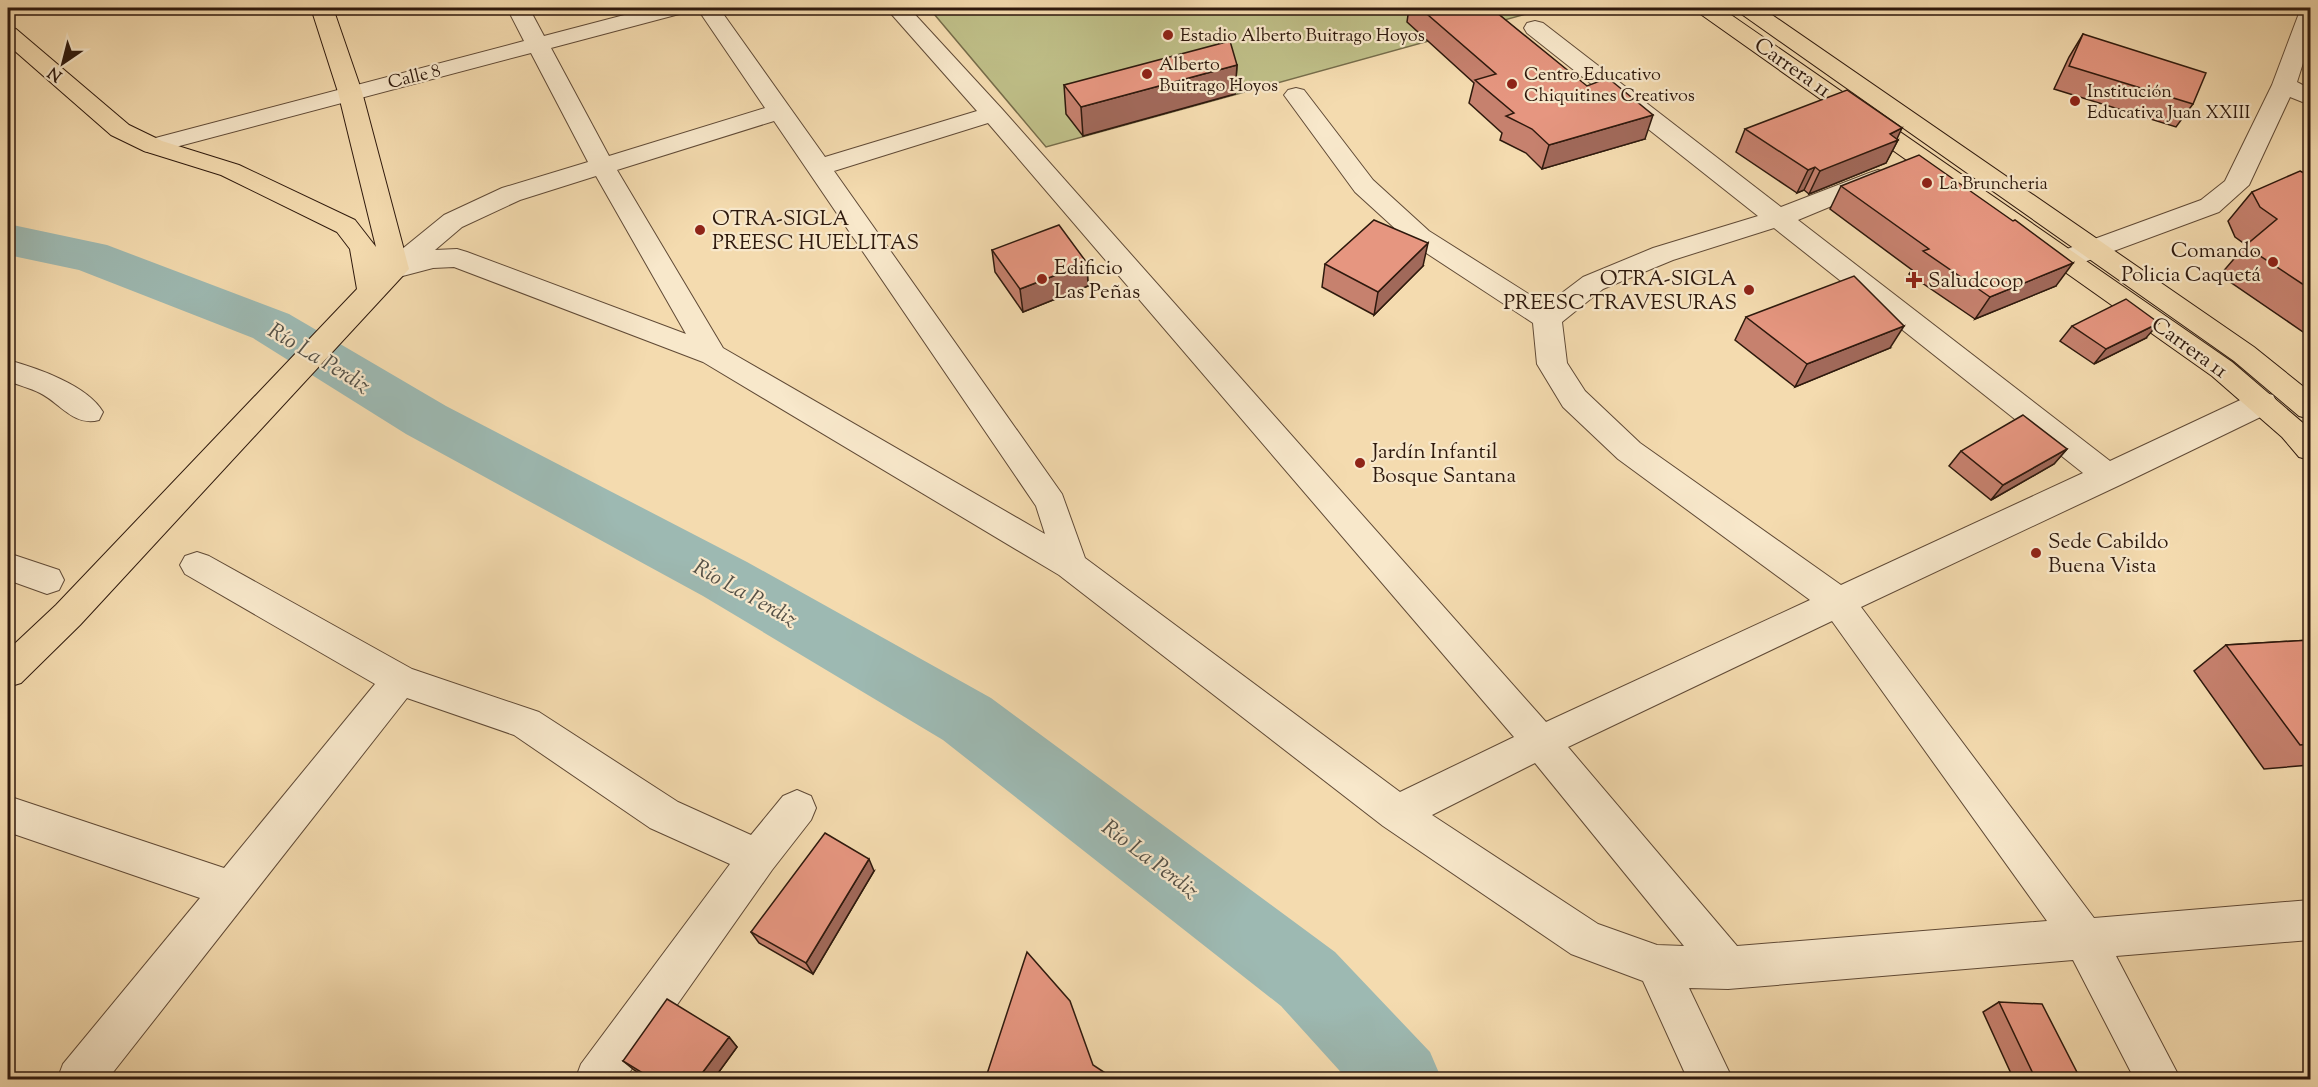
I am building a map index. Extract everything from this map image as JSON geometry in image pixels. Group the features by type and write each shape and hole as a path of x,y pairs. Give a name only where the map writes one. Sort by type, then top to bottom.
{"main road":[{"path":"8,672 68,615 368,294 395,269 350,92 322,8"},
{"name":"Carrera 11","path":"1748,8 2244,354 2310,408"},
{"name":"Carrera 11","path":"1713,9 2222,369 2293,429 2310,449"},
{"path":"8,34 120,130 153,146 230,170 346,226 363,248 368,294"}],"street":[{"path":"518,8 602,165 713,355"},
{"name":"Calle 8","path":"153,146 350,92 675,8"},
{"path":"708,8 1051,503 1071,566"},
{"path":"897,8 993,114 1541,742 1728,968"},
{"path":"2066,259 2210,207 2236,185 2284,85 2310,11 2296,8"},
{"path":"1535,28 2109,477"},
{"path":"2284,85 2310,98"},
{"path":"1296,95 1364,186 1420,237 1547,319"},
{"path":"395,269 453,221 511,194 778,112"},
{"path":"820,167 993,114"},
{"path":"1547,319 1593,283 1663,254 1778,218 1924,159"},
{"path":"395,269 433,259 457,258 713,355 1071,566 1397,813 1586,940 1657,966 1728,968 2310,920"},
{"path":"1547,319 1552,364 1574,399 1629,451 1838,602 2084,938 2159,1080"},
{"path":"8,370 51,386 88,412"},
{"path":"1397,813 1541,742 2109,477 2262,403"},
{"path":"197,565 400,680 526,723 664,815 758,857"},
{"path":"8,566 46,580"},
{"path":"79,1080 400,680"},
{"path":"597,1080 758,857 797,808"},
{"path":"8,814 231,890"},
{"path":"1657,966 1711,1080"}],"green space":[{"name":"Alberto Buitrago Hoyos","path":"929,8 1548,8 1046,147"}],"building":[{"path":"1420,8 1491,8 1587,86 1608,78 1653,115 1549,145 1532,129 1506,116 1514,113 1475,80 1496,74"},
{"path":"2083,34 2206,73 2193,104 2069,66"},
{"path":"1230,41 1237,65 1081,107 1064,85"},
{"path":"1847,90 1902,128 1890,134 1898,140 1820,171 1815,167 1808,170 1745,129"},
{"path":"1919,155 2013,221 2015,220 2073,263 1990,297 1923,251 1929,249 1841,186"},
{"path":"2300,171 2310,176 2310,289 2245,246 2277,219 2260,207 2252,192"},
{"path":"1374,220 1428,243 1378,292 1325,264"},
{"path":"1059,225 1087,263 1020,289 992,250"},
{"path":"1854,276 1904,326 1807,364 1746,317"},
{"path":"2126,299 2159,323 2106,349 2072,326"},
{"path":"2023,415 2067,449 2003,485 1961,451"},
{"path":"2310,640 2310,744 2300,745 2226,645"},
{"path":"825,833 869,859 806,963 751,932"},
{"path":"1027,952 1070,1001 1093,1065 1116,1080 985,1080"},
{"path":"667,999 729,1037 697,1080 654,1080 623,1061"},
{"path":"1999,1002 2042,1004 2081,1080 2036,1080"}],"waterway":[{"name":"Río La Perdiz","path":"8,240 90,256 271,326 426,420 725,579 967,719 1308,979 1402,1080"}],"place":[{"name":"Estadio Alberto Buitrago Hoyos","path":"1168,35"},
{"name":"Alberto Buitrago Hoyos","path":"1147,74"},
{"name":"Centro Educativo Chiquitines Creativos","path":"1512,84"},
{"name":"Institución Educativa Juan XXIII","path":"2075,101"},
{"name":"La Bruncheria","path":"1927,183"},
{"name":"OTRA-SIGLA PREESC HUELLITAS","path":"700,230"},
{"name":"Comando Policia Caquetá","path":"2273,262"},
{"name":"Edificio Las Peñas","path":"1042,279"},
{"name":"Saludcoop","path":"1914,280"},
{"name":"OTRA-SIGLA PREESC TRAVESURAS","path":"1749,290"},
{"name":"Jardín Infantil Bosque Santana","path":"1360,463"},
{"name":"Sede Cabildo Buena Vista","path":"2036,553"}]}
